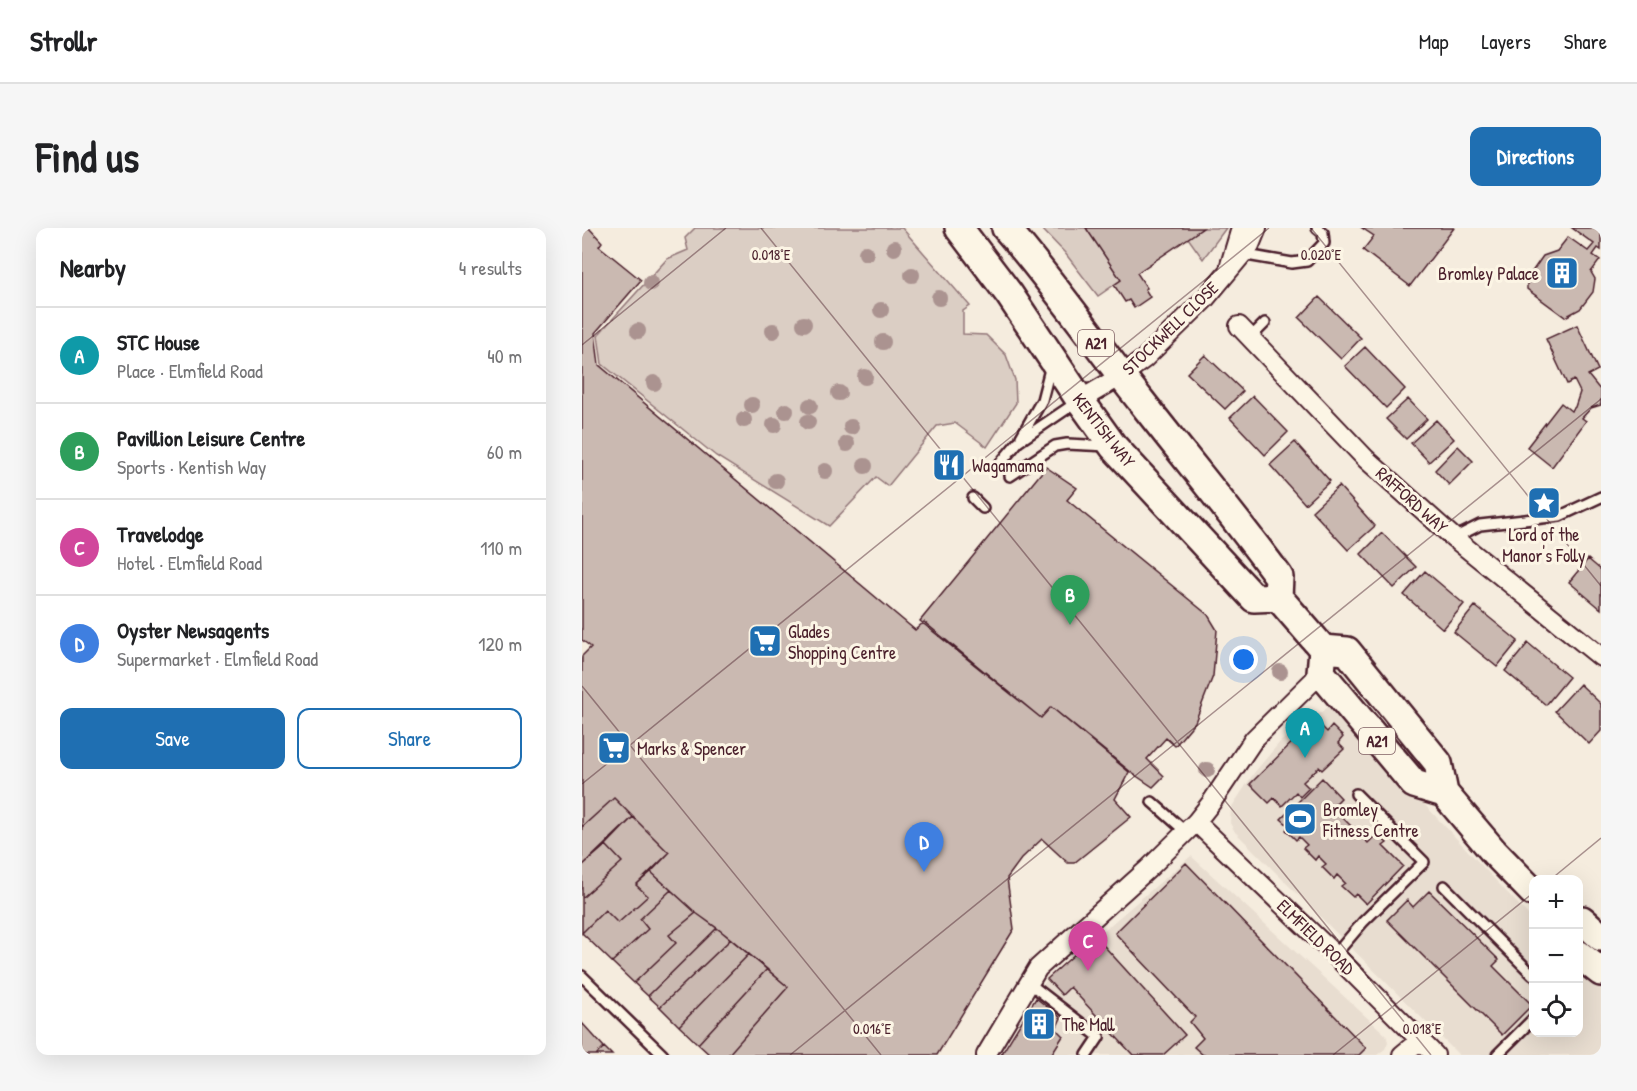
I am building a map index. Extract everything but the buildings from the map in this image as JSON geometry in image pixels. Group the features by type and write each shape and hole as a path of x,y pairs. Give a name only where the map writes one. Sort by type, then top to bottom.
{"main road":[{"name":"KENTISH WAY","path":"959,228 1009,294 1113,446 1254,598 1278,597"},
{"name":"A21","path":"1006,228 1280,577 1278,597"},
{"path":"1278,597 1322,661"},
{"name":"A21","path":"1322,661 1347,651 1438,763 1444,793 1494,852 1529,888"},
{"path":"1583,921 1601,937"}],"street":[{"name":"STOCKWELL CLOSE","path":"1080,400 1121,376 1144,359 1205,299 1228,272 1238,254 1241,228"},
{"name":"STOCKWELL CLOSE","path":"1238,254 1250,245 1257,228"},
{"name":"RAFFORD WAY","path":"1244,332 1366,459 1454,538 1601,657"},
{"path":"986,1055 1038,968 1191,827 1211,803 1254,739 1322,661"},
{"name":"ELMFIELD ROAD","path":"1191,827 1335,955 1435,1055"},
{"path":"1402,1055 1420,1040"}],"lane":[{"path":"1238,254 1292,263 1307,261 1323,243 1323,233 1317,228"},
{"path":"1244,332 1265,323"},
{"path":"998,466 1018,442 1042,400 1052,359"},
{"path":"1018,442 1080,400"},
{"path":"1010,476 1056,446 1067,444 1113,446"},
{"path":"1454,538 1480,525 1560,516 1601,497"},
{"path":"973,498 983,508"},
{"path":"1335,955 1364,922 1424,862 1356,794"},
{"path":"1152,802 1191,827"},
{"path":"1444,886 1529,971"},
{"path":"582,976 663,1055"},
{"path":"1029,983 1099,1037 1087,1055"},
{"path":"1497,1055 1529,1022"}],"shaded area":[{"path":"695,228 902,228 970,306 963,311 963,334 986,335 1006,355 1015,380 1016,403 987,447 955,423 937,426 888,486 876,477 829,526 716,456 602,364 598,335 667,259 688,250 685,238"},
{"path":"1041,228 1086,228 1121,280 1098,296 1065,253"},
{"path":"1203,228 1226,228 1203,259 1188,238"},
{"path":"1331,705 1529,916 1529,1037 1583,1037 1583,965 1601,981 1601,1055 1459,1055 1235,832 1230,823 1231,808 1254,773 1280,742"},
{"path":"1191,856 1386,1035 1388,1042 1385,1049 1377,1055 1002,1055 1047,979"}],"place":[{"name":"Bromley Palace","path":"1562,273"},
{"name":"Wagamama","path":"949,465"},
{"name":"Lord of the Manor's Folly","path":"1544,503"},
{"name":"Pavillion Leisure Centre","path":"1070,625"},
{"name":"Glades Shopping Centre","path":"765,641"},
{"name":"Marks & Spencer","path":"614,748"},
{"name":"STC House","path":"1305,758"},
{"name":"Bromley Fitness Centre","path":"1300,819"},
{"name":"Oyster Newsagents","path":"924,872"},
{"name":"Travelodge","path":"1088,971"},
{"name":"The Mall","path":"1039,1024"}]}
